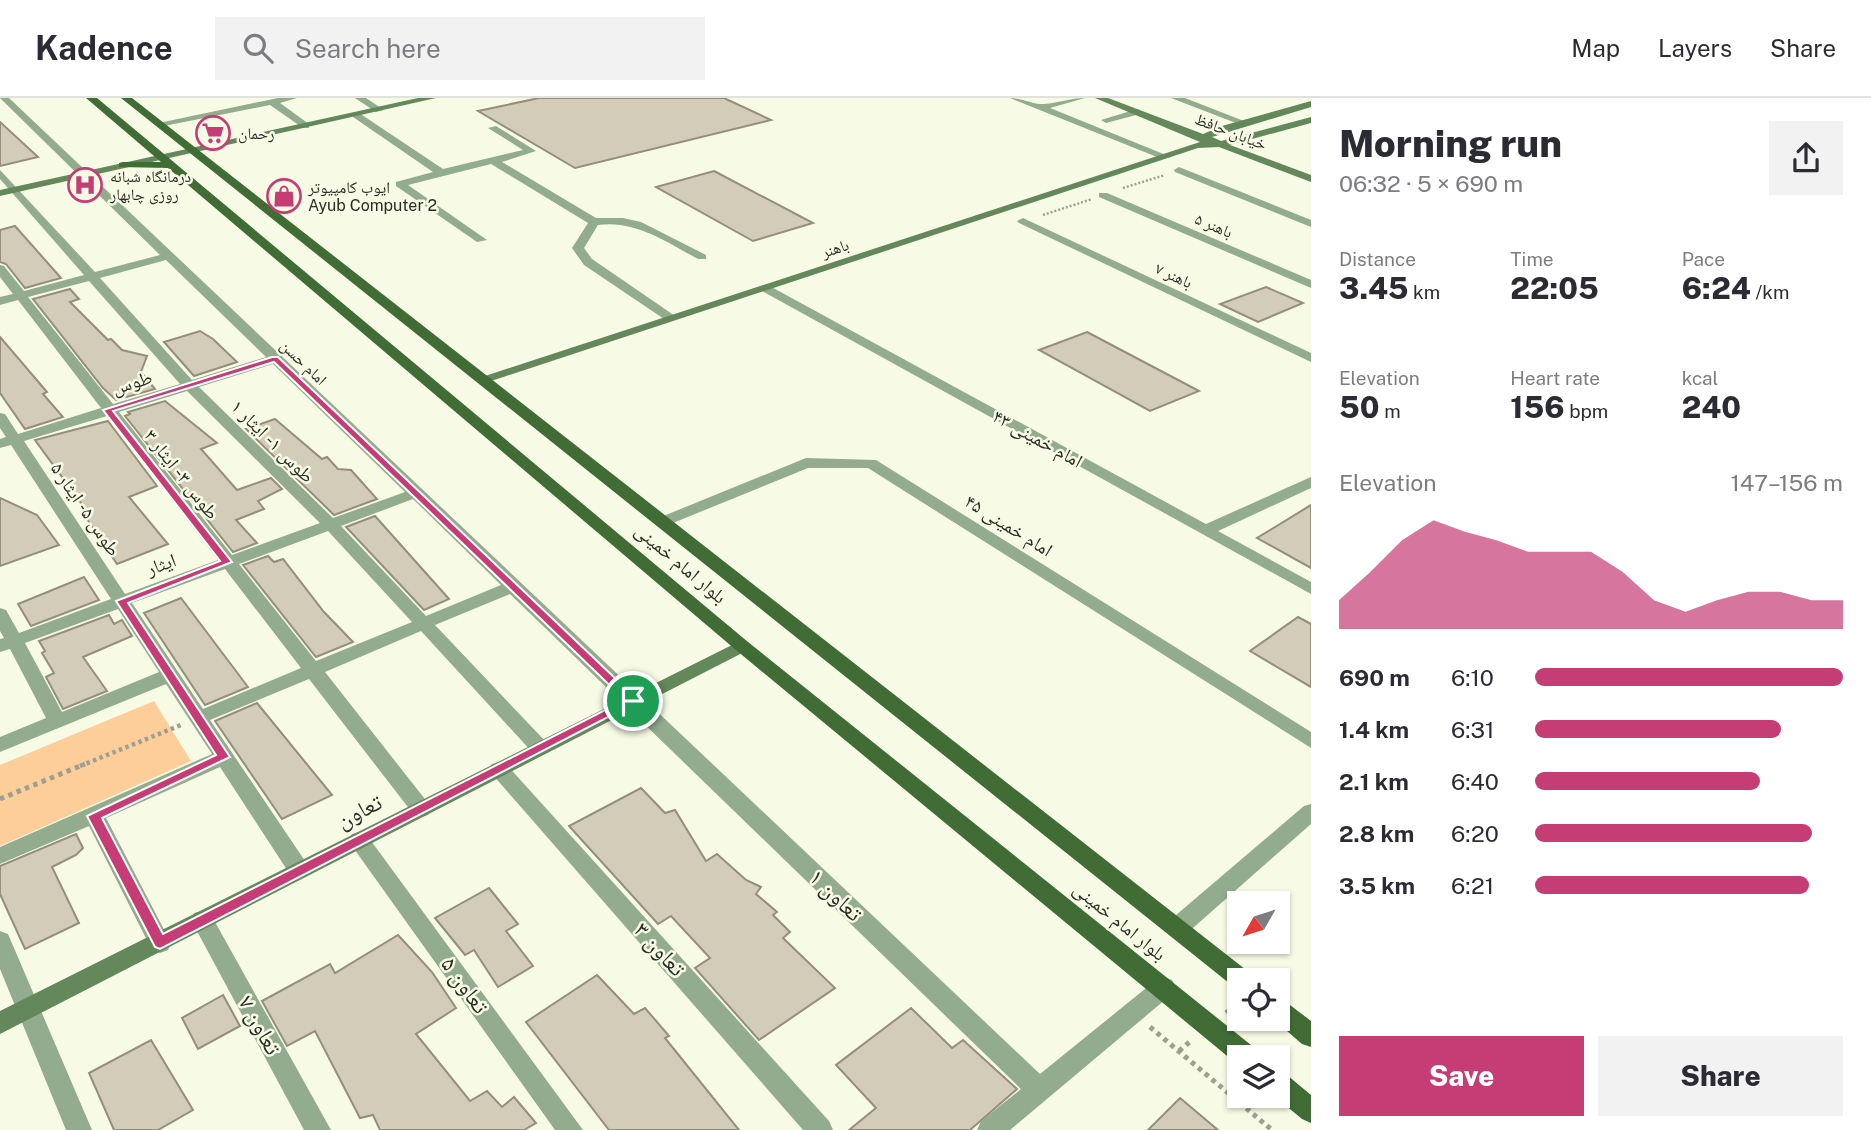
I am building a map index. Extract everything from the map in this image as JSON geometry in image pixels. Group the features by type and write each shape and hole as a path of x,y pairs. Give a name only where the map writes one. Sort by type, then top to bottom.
{"main road":[{"name":"بلوار امام خمینی","path":"91,98 742,646 1233,1045"},
{"name":"بلوار امام خمینی","path":"125,98 1227,968"},
{"path":"0,193 431,98"},
{"name":"خیابان حافظ","path":"1100,98 1199,141 1221,144 1311,179"},
{"name":"باهنر","path":"483,379 1166,157 1244,123 1311,104"},
{"path":"1221,144 1311,120"},
{"name":"تعاون","path":"0,1023 742,646"},
{"path":"1290,1019 1311,1036"},
{"path":"1290,1093 1311,1111"}],"street":[{"name":"امام حسن","path":"4,98 513,586"},
{"path":"240,98 252,106"},
{"path":"159,124 292,98"},
{"path":"360,98 379,110"},
{"path":"1015,98 1166,157"},
{"path":"1040,108 1080,98"},
{"path":"1176,98 1244,123"},
{"path":"272,102 306,126"},
{"path":"0,115 18,112"},
{"path":"1106,120 1137,112"},
{"path":"356,115 441,173"},
{"path":"481,240 400,184 531,151 493,128"},
{"path":"493,161 594,222 631,222 702,257"},
{"path":"1179,170 1311,224"},
{"name":"طوس ۱ - ایثار ۱","path":"0,173 188,385 330,524 540,748"},
{"name":"باهنر ۵","path":"1103,195 1311,284"},
{"name":"باهنر ۷","path":"1023,221 1311,358"},
{"path":"594,222 578,248 588,262 672,318"},
{"path":"0,301 168,256"},
{"name":"طوس ۳ - ایثار ۳","path":"0,269 107,410 421,809"},
{"name":"امام خمینی ۴۳","path":"766,288 1311,589"},
{"name":"طوس","path":"7,442 275,359"},
{"name":"طوس ۵ - ایثار ۵","path":"0,417 7,442 122,601 299,870"},
{"name":"امام خمینی ۴۵","path":"662,522 806,463 871,463 1311,741"},
{"path":"1205,531 1311,482"},
{"name":"ایثار","path":"7,644 415,493"},
{"path":"198,718 513,586"},
{"name":"تعاون ۱","path":"513,586 1040,1090"},
{"path":"0,614 7,644 57,721"},
{"path":"0,745 170,675"},
{"path":"0,856 224,757"},
{"name":"تعاون ۳","path":"499,769 820,1130"},
{"path":"1177,928 1311,812"},
{"path":"94,816 160,943"},
{"name":"تعاون ۵","path":"359,840 570,1130"},
{"name":"تعاون ۷","path":"202,920 318,1130"},
{"path":"0,941 79,1130"},
{"path":"990,1130 1164,987"}],"path":[{"path":"0,799 198,718"},
{"path":"1133,1013 1272,1130"}],"shaded area":[{"path":"154,701 191,761 0,846 0,765"}],"building":[{"path":"539,98 724,98 771,120 575,168 478,111"},
{"path":"0,122 38,157 0,166"},
{"path":"714,171 813,223 753,241 656,187"},
{"path":"15,226 61,278 25,288 6,264 0,262 0,230"},
{"path":"1266,287 1303,303 1258,322 1220,304"},
{"path":"70,289 79,299 70,302 108,340 111,339 122,350 147,356 141,372 155,389 116,400 103,388 33,299"},
{"path":"200,331 213,339 237,362 194,376 164,342"},
{"path":"1087,332 1199,391 1150,411 1039,350"},
{"path":"0,337 47,392 43,394 63,417 25,429 0,393"},
{"path":"165,401 217,443 201,449 237,490 271,478 282,489 258,501 264,509 236,520 257,543 233,552 125,416 130,414 128,412"},
{"path":"275,419 322,459 327,457 338,469 351,470 377,499 334,515 246,429"},
{"path":"108,421 157,486 129,497 168,544 117,564 85,516 89,514 35,440"},
{"path":"0,498 37,515 59,545 0,566"},
{"path":"1311,505 1311,568 1257,538"},
{"path":"375,516 449,599 424,610 346,527"},
{"path":"268,556 274,562 283,559 324,612 353,642 316,657 243,565"},
{"path":"84,577 99,600 31,626 18,604"},
{"path":"181,598 248,687 205,705 144,613"},
{"path":"109,615 114,624 122,620 132,636 83,657 107,691 63,709 46,677 54,673 42,653 45,651 39,641"},
{"path":"1298,617 1311,624 1311,687 1250,651"},
{"path":"257,703 332,795 282,819 215,721"},
{"path":"641,788 665,813 675,810 706,861 717,854 746,880 761,887 756,894 777,912 773,915 790,932 783,938 835,988 759,1040 695,968 710,958 671,916 658,924 569,826"},
{"path":"76,834 83,848 76,855 52,867 79,923 25,949 0,894 0,866"},
{"path":"489,888 518,924 506,931 533,966 498,987 474,950 465,955 435,918"},
{"path":"398,935 432,972 456,1008 416,1034 470,1101 487,1091 502,1107 514,1097 536,1123 524,1130 380,1130 373,1115 360,1118 315,1031 287,1046 262,1001 330,964 335,973"},
{"path":"597,975 634,1014 645,1008 669,1036 665,1038 739,1130 609,1130 526,1022"},
{"path":"223,995 240,1026 198,1049 182,1018"},
{"path":"911,1008 952,1048 963,1040 1017,1089 970,1130 849,1130 876,1108 836,1065"},
{"path":"151,1040 193,1110 158,1130 114,1130 89,1073"},
{"path":"1180,1098 1218,1130 1148,1130"}],"place":[{"name":"رحمان","path":"213,133"},
{"name":"درمانگاه شبانه روزی چابهار","path":"85,185"},
{"name":"ایوب کامپیوتر Ayub Computer 2","path":"284,196"}],"route":[{"path":"275,359 633,701 160,943 94,816 224,757 122,601 227,562 107,410 275,359"}]}
